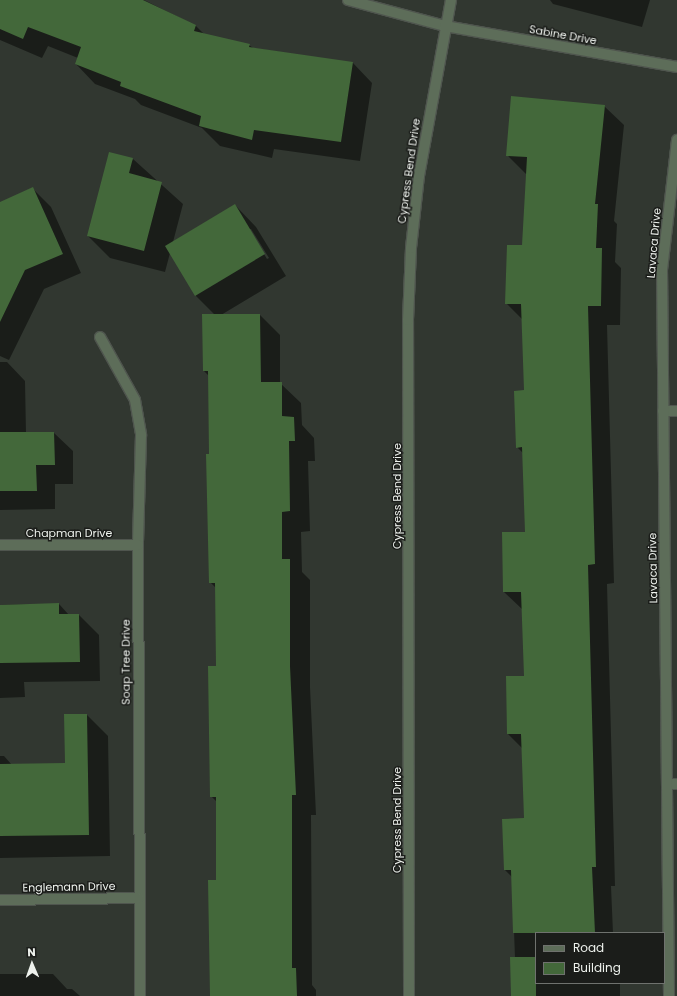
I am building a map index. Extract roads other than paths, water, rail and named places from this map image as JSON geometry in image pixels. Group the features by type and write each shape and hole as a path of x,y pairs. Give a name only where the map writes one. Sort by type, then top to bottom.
{"street":[{"name":"Sabine Drive","path":"348,0 444,26 677,68"},
{"name":"Cypress Bend Drive","path":"409,996 408,320 411,248 419,176 444,26 451,0"},
{"name":"Lavaca Drive","path":"669,996 672,784 663,411 662,270 677,140"},
{"name":"Soap Tree Drive","path":"100,337 135,400 141,435 138,545 140,996"},
{"path":"663,411 677,411"},
{"name":"Chapman Drive","path":"0,545 138,545"},
{"name":"Englemann Drive","path":"0,900 139,898"}]}
